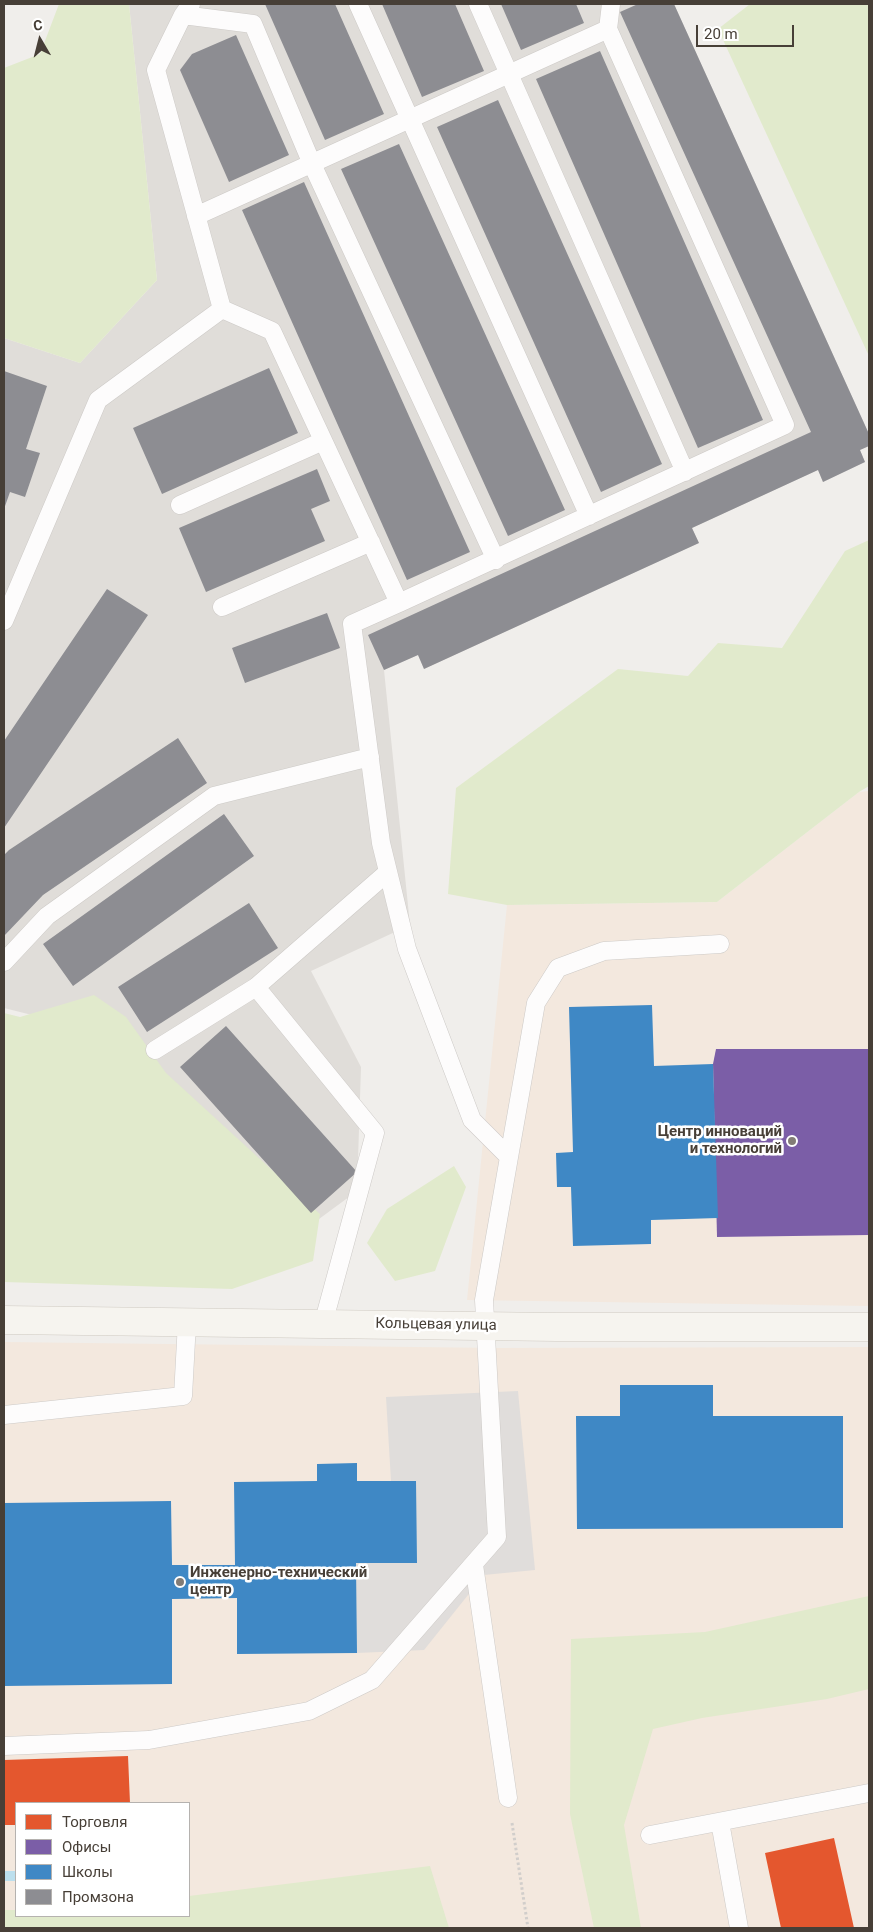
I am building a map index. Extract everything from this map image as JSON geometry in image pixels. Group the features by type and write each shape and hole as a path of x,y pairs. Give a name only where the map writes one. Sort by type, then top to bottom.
{"street":[{"name":"Кольцевая улица","path":"4,1320 485,1326 869,1327"}],"lane":[{"path":"358,4 589,516"},
{"path":"478,4 685,472"},
{"path":"509,1156 472,1120 407,949 381,843 352,624 496,560 784,425 608,29 611,4"},
{"path":"222,309 156,70 187,10 252,24 312,164 496,560"},
{"path":"196,216 608,29"},
{"path":"222,309 272,331 399,603"},
{"path":"4,621 98,400 222,309"},
{"path":"180,505 323,441"},
{"path":"222,607 371,542"},
{"path":"4,962 48,916 214,796 370,757"},
{"path":"155,1050 256,987 388,872"},
{"path":"4,1746 149,1740 309,1711 372,1680 497,1537 484,1300 536,1003 558,968 604,951 720,944"},
{"path":"256,987 375,1133 323,1324"},
{"path":"4,1415 183,1396 187,1322"},
{"path":"474,1565 508,1798"},
{"path":"650,1835 869,1797"},
{"path":"720,1822 739,1928"}],"path":[{"path":"508,1798 528,1928"}],"shaded area":[{"path":"129,4 674,4 869,434 869,446 860,450 865,462 823,482 818,470 692,528 699,543 424,669 418,655 384,670 410,925 311,971 361,1067 357,1191 319,1219 120,1037 4,1008 4,338 80,363 157,280"},
{"path":"869,791 869,1306 467,1300 507,905 717,902 859,792"},
{"path":"4,1342 497,1348 869,1347 869,1928 4,1928"},
{"path":"518,1391 535,1570 484,1575 424,1650 357,1653 356,1563 416,1563 416,1481 391,1481 386,1397"}],"green space":[{"path":"59,4 129,4 157,280 80,363 4,338 4,68 40,54"},
{"path":"750,4 869,4 869,356 718,29"},
{"path":"869,540 869,786 717,902 507,905 448,894 456,788 618,669 688,676 718,643 782,648 845,551"},
{"path":"94,995 126,1017 166,1073 320,1214 313,1261 232,1289 4,1282 4,1013 20,1017"},
{"path":"454,1166 466,1187 435,1271 395,1281 367,1243 387,1209"},
{"path":"869,1596 869,1689 827,1699 702,1718 653,1729 624,1825 641,1928 594,1928 570,1814 571,1639 705,1632"},
{"path":"430,1866 449,1928 4,1928 4,1910 15,1910 15,1917 190,1917 190,1896"}],"building: Торговля":[{"path":"128,1756 130,1802 15,1802 15,1825 4,1825 4,1760"},
{"path":"834,1838 854,1928 781,1928 765,1853"}],"building: Офисы":[{"name":"Центр инноваций и технологий","path":"716,1049 869,1049 869,1235 717,1237 713,1064"}],"building: Школы":[{"path":"652,1005 654,1066 713,1064 718,1218 651,1220 651,1244 573,1246 571,1187 557,1187 556,1153 573,1152 569,1007"},
{"path":"620,1385 713,1385 713,1416 843,1416 843,1528 577,1529 576,1416 620,1416"},
{"name":"Инженерно-технический центр","path":"357,1463 357,1481 416,1481 417,1563 356,1563 357,1653 237,1654 237,1598 172,1599 172,1684 4,1686 4,1503 171,1501 172,1565 235,1565 234,1482 317,1481 317,1464"}],"building: Промзона":[{"path":"265,4 335,4 384,114 325,140"},
{"path":"382,4 455,4 484,71 422,97"},
{"path":"501,4 576,4 584,23 521,50"},
{"path":"638,4 674,4 869,434 869,446 860,450 865,462 823,482 818,470 692,528 699,543 424,669 418,655 384,670 368,635 811,432 620,12"},
{"path":"236,35 289,155 229,182 180,70 192,54"},
{"path":"600,51 763,420 698,448 536,79"},
{"path":"498,100 662,464 601,492 437,127"},
{"path":"399,144 565,510 508,536 341,169"},
{"path":"304,182 470,552 407,580 242,210"},
{"path":"269,368 298,433 162,494 133,428"},
{"path":"4,371 47,386 26,449 40,453 25,497 10,492 4,509"},
{"path":"317,469 330,501 311,509 325,541 206,592 179,528"},
{"path":"107,589 148,615 4,828 4,741"},
{"path":"327,613 340,648 245,683 232,648"},
{"path":"178,738 207,783 43,895 4,936 4,855"},
{"path":"224,814 254,856 73,986 43,944"},
{"path":"249,903 278,948 147,1032 118,987"},
{"path":"226,1026 357,1172 311,1213 180,1067"}],"waterway":[{"path":"4,1876 15,1876"}],"place":[{"name":"Центр инноваций и технологий","path":"792,1141"},
{"name":"Инженерно-технический центр","path":"180,1582"}]}
